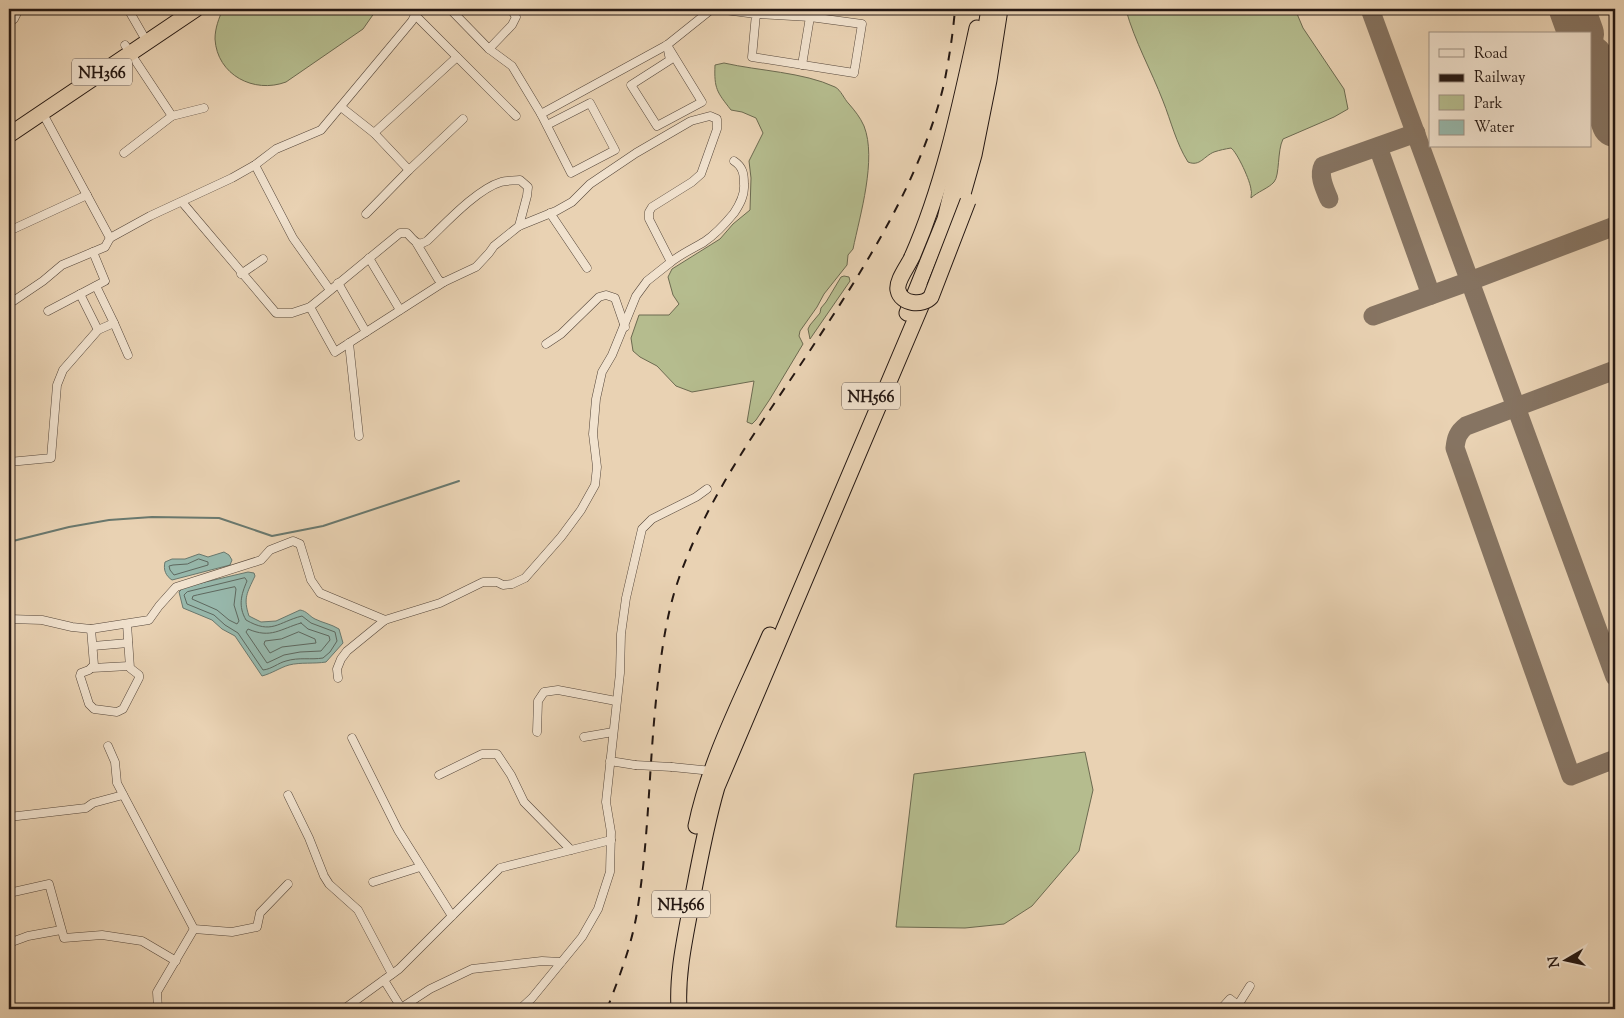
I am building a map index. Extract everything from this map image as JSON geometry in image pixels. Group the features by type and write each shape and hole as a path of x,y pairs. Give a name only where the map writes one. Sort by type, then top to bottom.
{"highway":[{"name":"NH366","path":"9,135 128,49 143,35 185,9"},
{"name":"NH366","path":"9,124 128,49 196,9"},
{"path":"981,9 944,170 912,257 898,284 898,291 901,297 914,303 923,303 931,297 968,200 979,163 1002,55 1009,9"},
{"name":"NH566","path":"679,1009 682,953 719,769 945,219 974,98 989,9"},
{"name":"NH566","path":"668,1009 671,968 680,909 702,801 719,769 946,248 974,155 989,80 1000,9"}],"street":[{"path":"9,23 14,20 19,9"},
{"path":"128,9 143,35"},
{"path":"450,9 489,49 512,66 542,114 547,125 571,173 615,150 590,103 547,125"},
{"path":"489,49 512,25 516,17 511,9"},
{"path":"542,114 668,45 712,9"},
{"path":"717,9 756,14 810,17 862,24 854,73 752,57 756,14"},
{"path":"851,9 864,9"},
{"path":"9,304 43,282 62,265 105,246 110,238 150,216 232,178 276,149 321,130 341,108 415,12 516,116"},
{"path":"802,65 810,17"},
{"path":"668,45 702,102 657,126 631,85 670,60 668,45"},
{"path":"128,49 172,116"},
{"path":"374,133 457,57"},
{"path":"124,153 172,116 204,108"},
{"path":"341,108 374,133 409,170"},
{"path":"42,112 110,238"},
{"path":"310,307 335,352 444,282 476,267 494,246 519,226 572,202 590,184 611,168 691,121 710,116 717,119 717,129 701,174 692,182 652,207 649,212 649,219 670,262"},
{"path":"366,214 463,119"},
{"path":"338,678 337,669 341,659 385,620 440,603 483,582 497,582 504,585 512,584 525,578 562,537 581,510 595,485 597,467 593,434 596,399 602,372 625,326 636,296 647,281 670,262 706,241 722,229 738,206 745,189 740,165 734,161"},
{"path":"255,164 294,238 330,290"},
{"path":"417,244 427,241 467,203 502,181 520,180 528,187 519,226"},
{"path":"9,231 87,195"},
{"path":"182,202 241,274 276,313 292,313 310,307 400,232 407,233 417,244 438,279 444,282"},
{"path":"550,213 587,268"},
{"path":"48,311 105,281 93,252"},
{"path":"369,258 400,310"},
{"path":"241,274 263,260"},
{"path":"338,283 366,332"},
{"path":"96,286 128,355"},
{"path":"80,294 98,330"},
{"path":"546,344 561,334 599,297 606,295 615,298 625,326"},
{"path":"9,462 51,458 57,384 63,370 98,330 114,322"},
{"path":"349,343 359,436"},
{"path":"520,1009 532,998 582,936 598,909 610,872 611,840 606,802 620,673 621,634 626,598 642,529 652,519 696,498 707,489"},
{"path":"9,619 42,620 91,629 149,620 176,587 253,564 261,560 270,550 293,542 300,544 311,580 320,593 385,620"},
{"path":"126,624 129,666"},
{"path":"91,629 94,665 92,668"},
{"path":"93,646 128,643"},
{"path":"129,666 139,675 140,678 124,709 116,712 94,709 89,704 80,676 81,673 92,668 129,666"},
{"path":"537,732 538,700 544,692 558,690 616,701"},
{"path":"584,737 613,732"},
{"path":"352,738 398,830 452,916"},
{"path":"108,746 115,762 117,783 194,929"},
{"path":"439,775 482,754 497,754 511,775 524,802 570,850"},
{"path":"610,761 635,765 719,769"},
{"path":"9,817 86,808 93,803 123,795"},
{"path":"288,795 309,838 324,876 329,884 358,910 392,974"},
{"path":"344,1009 399,969 500,868 611,840"},
{"path":"373,882 420,867"},
{"path":"9,893 49,884 64,938 102,935 142,940 176,961"},
{"path":"194,929 232,932 257,927 260,913 288,884"},
{"path":"158,1009 158,992 194,929"},
{"path":"9,943 28,936 61,930"},
{"path":"384,980 401,1009 430,989 472,969 542,961 561,962"},
{"path":"1221,1009 1230,999 1241,1007 1250,986"}],"green space":[{"path":"223,9 377,9 363,29 286,82 262,85 250,83 239,78 222,63 217,52 215,39 216,27"},
{"path":"1127,9 1295,9 1303,28 1344,89 1348,109 1283,139 1276,179 1272,184 1251,198 1246,174 1237,155 1231,148 1214,152 1196,163 1188,162 1177,140 1163,101 1134,33"},
{"path":"724,63 809,78 837,88 857,114 864,126 868,139 869,154 866,187 853,249 848,255 847,265 824,294 800,331 799,336 803,344 770,399 752,424 747,422 754,381 692,392 676,386 657,366 633,351 631,338 639,315 669,315 679,304 673,295 668,277 672,269 720,239 733,224 750,210 751,178 749,161 763,133 756,118 731,110 717,90 715,65"},
{"path":"841,277 849,277 850,281 810,339 808,329 810,325 820,313 821,308"},
{"path":"1085,752 1093,790 1079,851 1032,906 1004,924 965,928 896,927 914,774"}],"water":[{"path":"224,552 232,560 230,565 172,580 168,577 164,568 165,562 172,559 185,559 199,554 208,557"},
{"path":"248,572 254,573 255,576 247,596 246,605 249,616 261,622 276,621 300,610 315,619 339,629 343,643 326,662 289,665 262,676 235,636 222,629 212,620 183,608 179,592 184,587"}],"waterway":[{"path":"9,542 69,527 109,520 152,517 219,518 272,536 323,526 459,481"}],"taxiway":[{"path":"1370,9 1615,677"},
{"path":"1329,199 1321,174 1323,166 1416,133"},
{"path":"1378,147 1431,295"},
{"path":"1373,316 1615,226"},
{"path":"1615,370 1466,426 1458,436 1455,448 1571,776 1615,759"}],"runway":[{"path":"1572,9 1580,32"},
{"path":"1592,63 1615,124"}],"railway":[{"path":"607,1009 621,971 636,919 645,848 653,732 662,649 666,625 679,578 691,547 721,488 871,254 906,188 934,120 944,84 955,9"}]}
